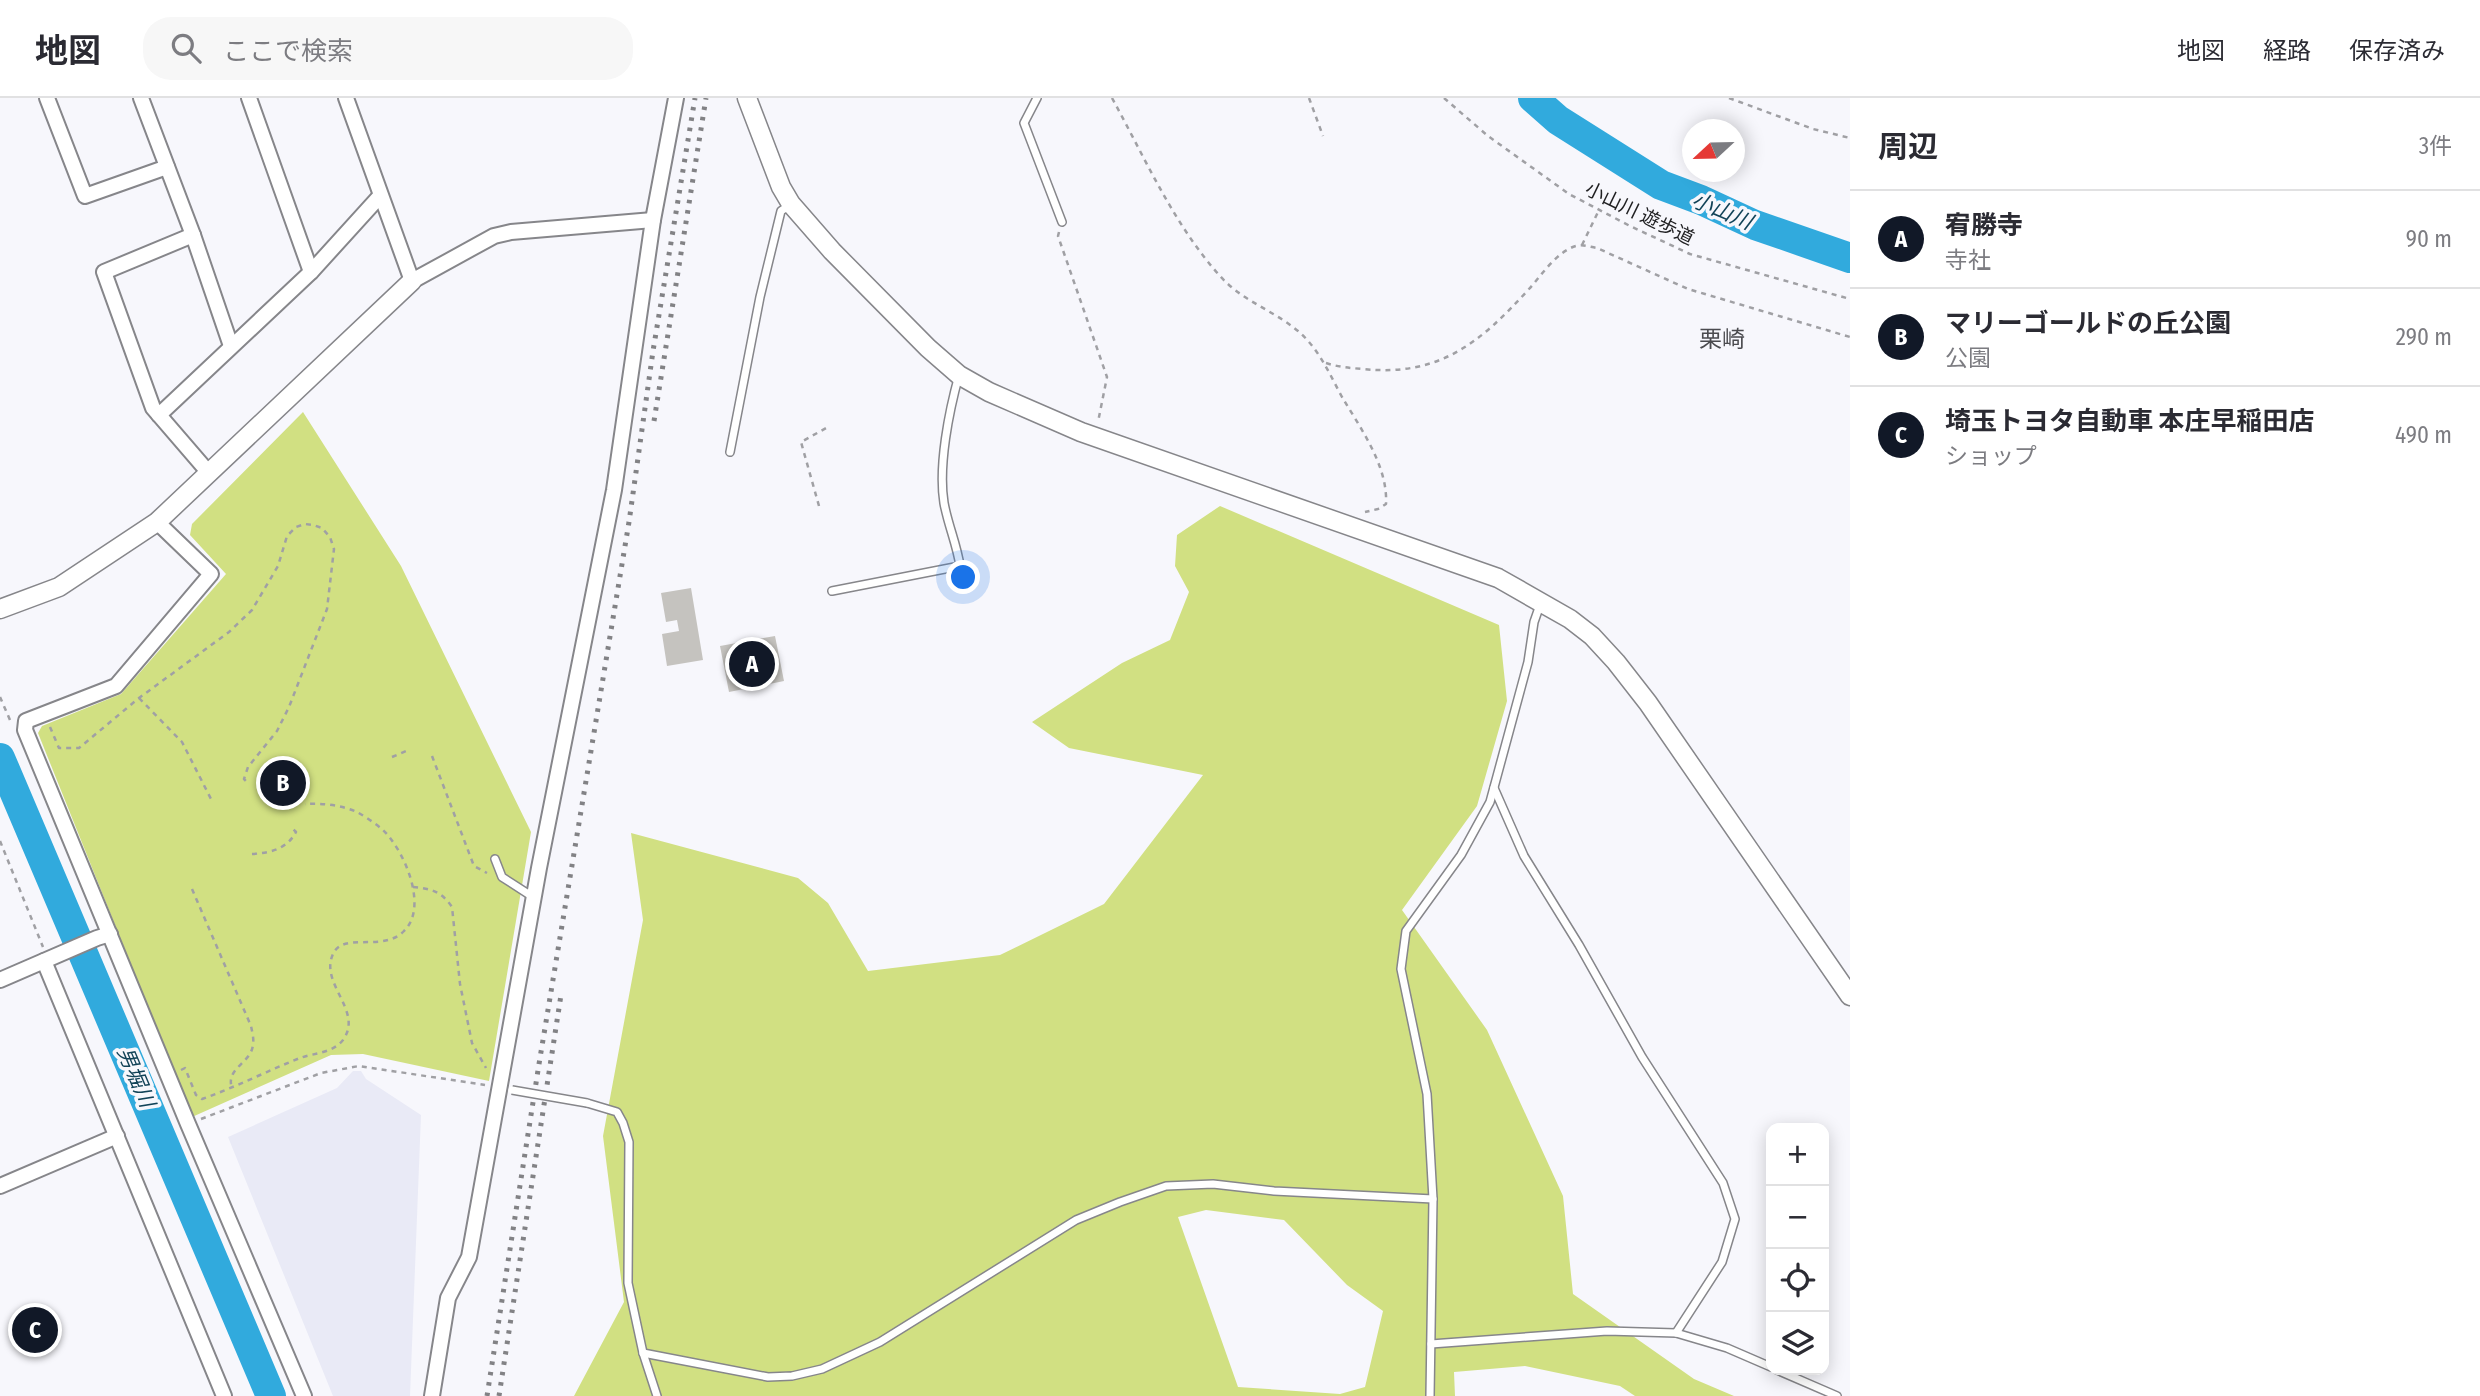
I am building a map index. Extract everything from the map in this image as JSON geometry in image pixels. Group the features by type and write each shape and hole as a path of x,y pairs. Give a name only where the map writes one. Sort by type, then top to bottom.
{"street":[{"path":"47,98 85,196 167,167"},
{"path":"141,98 231,346"},
{"path":"248,98 311,272"},
{"path":"346,98 412,281"},
{"path":"432,1396 448,1298 469,1256 503,1085 534,897 614,490 653,220 676,98"},
{"path":"747,98 781,187 791,204 832,251 918,339 960,374 989,392 1096,437 1498,578 1570,619 1592,636 1648,703 1850,996"},
{"path":"159,415 311,272 380,196"},
{"path":"0,609 59,587 157,522 412,281 494,236 510,232 653,220"},
{"path":"192,235 104,272 153,408 209,473"},
{"path":"157,522 211,573 116,686 26,721 25,730 104,936 169,1075 304,1396"},
{"path":"0,980 104,936"},
{"path":"51,959 117,1136 225,1396"},
{"path":"0,1186 117,1136"}],"lane":[{"path":"1037,98 1024,123 1062,222"},
{"path":"730,452 760,297 781,211 791,204"},
{"path":"832,591 960,566 944,500 944,468 949,423 960,374"},
{"path":"1430,1396 1433,1199 1427,1094 1401,969 1406,931 1461,855 1490,802 1528,662 1534,622 1541,602"},
{"path":"1494,788 1524,856 1642,1057 1723,1184 1735,1219 1722,1262 1676,1333"},
{"path":"495,859 502,877 534,897"},
{"path":"503,1085 617,1112 624,1123 629,1142 628,1283 643,1353 657,1396"},
{"path":"643,1353 768,1377 792,1376 822,1369 880,1342 1076,1220 1166,1186 1213,1184 1274,1191 1433,1199"},
{"path":"1432,1344 1607,1331 1676,1333 1727,1348 1766,1365"},
{"path":"1789,1375 1838,1396"}],"path":[{"path":"1112,98 1166,198 1220,277 1246,300 1276,315 1298,331 1326,363 1371,447 1387,490 1386,504 1378,509 1355,514 1346,524"},
{"path":"1309,98 1323,136"},
{"name":"小山川 遊歩道","path":"1444,98 1498,144 1569,194 1599,210 1690,254 1850,299"},
{"path":"1730,98 1813,129 1850,138"},
{"path":"1582,245 1599,210"},
{"path":"1062,222 1058,236 1107,377 1096,437"},
{"path":"1326,363 1382,371 1418,369 1441,360 1473,341 1502,318 1566,250 1582,245 1597,248 1688,289 1850,337"},
{"path":"819,506 801,442 828,427"},
{"path":"45,714 59,748 79,748 139,698 229,632 252,610 278,566 287,536 296,527 305,524 322,528 330,537 334,550 327,609 289,707 276,730 248,766 244,779 249,784"},
{"path":"0,697 10,720"},
{"path":"139,698 182,742 211,799"},
{"path":"392,757 406,751"},
{"path":"432,756 474,866 488,873"},
{"path":"169,1075 186,1068 196,1096 202,1099 303,1057 328,1051 343,1040 349,1024 333,980 330,965 333,952 342,944 352,942 380,944 404,932 412,917 413,887 402,857 383,830 357,812 346,808 305,804"},
{"path":"252,855 270,853 291,842 296,832 292,828"},
{"path":"0,841 51,959"},
{"path":"413,887 435,890 445,897 452,907 460,984 472,1043 487,1070 503,1085"},
{"path":"192,889 251,1026 254,1046 246,1060 233,1072 230,1081 232,1088"},
{"path":"188,1124 321,1073 359,1066 503,1085"}],"shaded area":[{"path":"353,1071 361,1071 366,1079 421,1115 410,1396 333,1396 228,1137 337,1088"}],"green space":[{"path":"303,412 401,566 531,832 489,1081 363,1054 331,1055 192,1117 38,733 42,726 121,694 226,574 190,535 192,524"},
{"path":"1220,506 1499,625 1507,701 1477,806 1402,910 1487,1030 1563,1196 1573,1294 1694,1379 1734,1396 1635,1396 1620,1386 1525,1366 1454,1372 1455,1396 574,1396 624,1302 603,1136 643,920 631,833 798,878 828,903 868,971 1000,955 1104,904 1203,775 1069,748 1032,722 1122,663 1170,640 1189,592 1175,566 1177,535","holes":["1206,1210 1284,1220 1347,1285 1383,1311 1365,1387 1340,1394 1238,1387 1178,1217"]}],"building":[{"path":"691,588 703,660 667,666 662,634 679,631 677,620 666,622 661,593"},
{"path":"775,636 784,681 729,692 720,646"}],"waterway":[{"name":"小山川","path":"1533,98 1558,120 1661,185 1755,225 1850,258"},
{"name":"男堀川","path":"0,758 271,1396"}],"railway":[{"path":"487,1396 695,98"},
{"path":"654,421 706,98"},
{"path":"499,1396 561,995"}],"place":[{"name":"宥勝寺","path":"752,664"},
{"name":"マリーゴールドの丘公園","path":"283,783"},
{"name":"埼玉トヨタ自動車 本庄早稲田店","path":"35,1330"}],"district":[{"name":"栗崎","path":"1722,339"}]}
